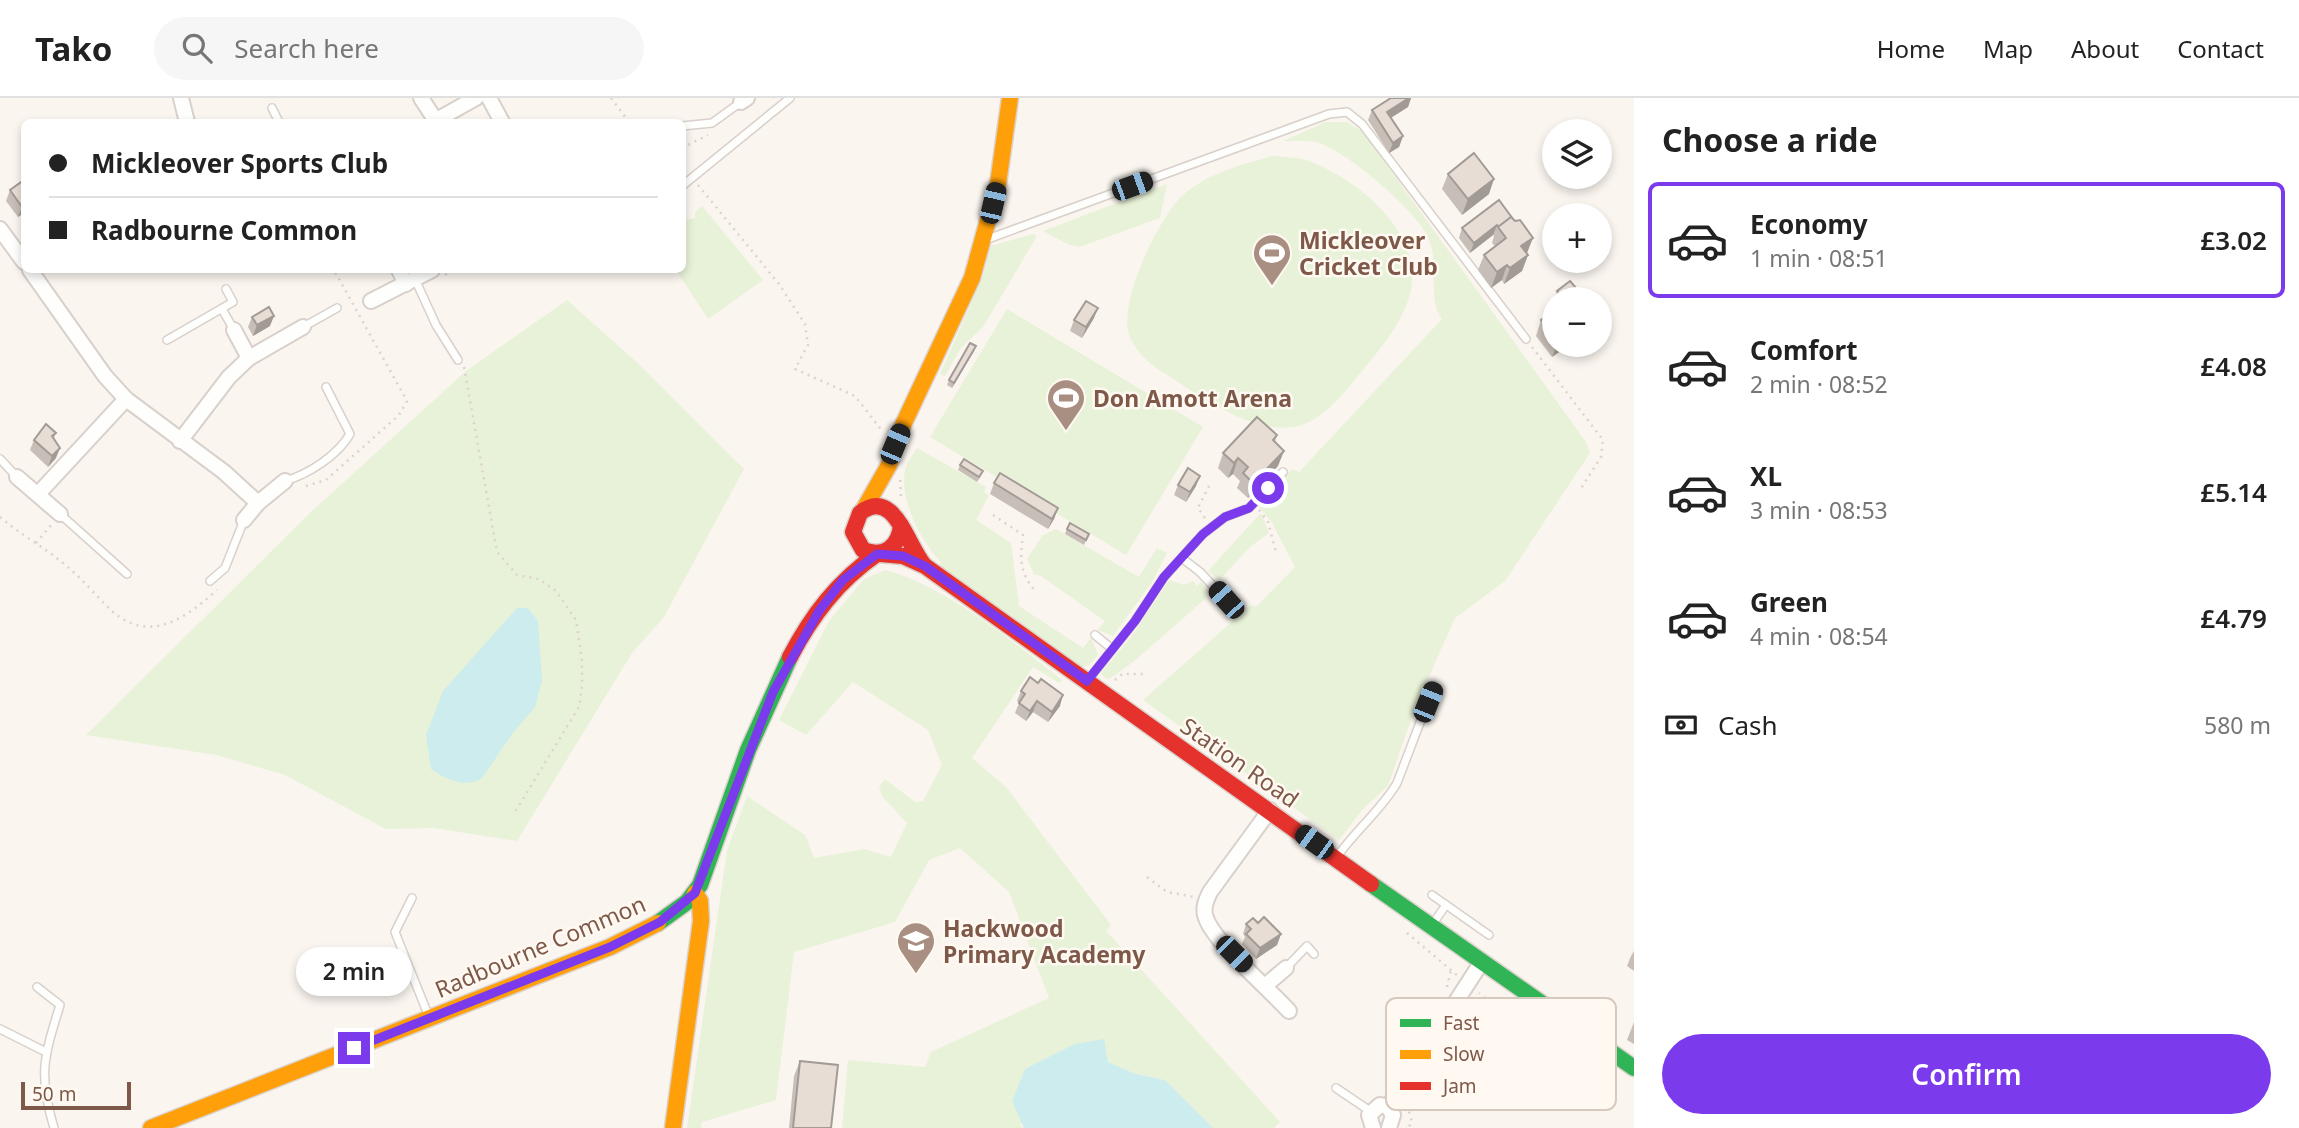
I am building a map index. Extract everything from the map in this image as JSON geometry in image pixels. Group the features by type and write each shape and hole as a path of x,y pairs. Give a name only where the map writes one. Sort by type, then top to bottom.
{"main road":[{"path":"864,509 872,506 887,508 900,522 899,541 887,552 878,554 863,550 853,532 855,519 864,509 889,465 895,444 972,278 998,184 1010,98"},
{"name":"Station Road","path":"889,465 891,494 900,522 910,547 925,566"},
{"name":"Radbourne Common","path":"843,580 853,532"},
{"name":"Station Road","path":"878,554 903,556 925,566 1532,998"},
{"name":"Radbourne Common","path":"150,1128 610,947 660,922 695,893 773,692 804,632 843,580 878,554"},
{"path":"673,1128 701,921 700,901 695,893"},
{"name":"Station Road","path":"1616,1056 1634,1068"}],"street":[{"path":"181,98 186,119"},
{"path":"421,98 433,119"},
{"path":"440,119 475,98"},
{"path":"489,98 500,119"},
{"path":"0,229 21,258"},
{"path":"32,273 105,376 126,399 224,472 258,503"},
{"path":"402,273 411,282"},
{"path":"371,301 427,273"},
{"path":"180,441 229,377 249,358 303,327"},
{"path":"234,330 249,358"},
{"path":"38,494 126,399"},
{"path":"17,477 60,514"},
{"path":"244,520 258,503 285,481"},
{"path":"1270,810 1205,901 1206,918 1219,938 1289,1011"},
{"path":"1459,998 1481,963"},
{"path":"1266,985 1286,968"},
{"path":"1373,1128 1368,1118 1370,1111 1380,1105 1386,1106"},
{"path":"1390,1110 1393,1115 1393,1127"}],"lane":[{"path":"686,183 790,98"},
{"path":"686,126 712,123 744,100"},
{"path":"272,108 278,119"},
{"path":"984,241 1329,114 1347,112 1362,124 1526,339"},
{"path":"411,282 458,360"},
{"path":"167,340 233,302 226,289"},
{"path":"303,327 337,308"},
{"path":"222,309 234,330"},
{"path":"285,481 318,464 343,446 350,434 326,387"},
{"path":"0,459 17,477"},
{"path":"1087,681 1135,621 1164,577 1212,528 1225,517 1241,514 1283,472"},
{"path":"60,514 127,574"},
{"path":"210,581 225,568 244,520"},
{"path":"1183,559 1200,572 1226,600"},
{"path":"1095,635 1111,648"},
{"path":"1336,858 1397,783 1434,686"},
{"path":"1432,895 1489,935"},
{"path":"412,898 395,932 430,1018"},
{"path":"1431,926 1446,905"},
{"path":"1286,968 1307,946 1314,954"},
{"path":"37,987 60,1005 46,1052 44,1088 54,1128"},
{"path":"0,1029 46,1052"},
{"path":"1336,1088 1370,1111"}],"path":[{"path":"611,98 627,119"},
{"path":"699,186 779,285 805,324 808,345 795,369 855,396 895,444"},
{"path":"1526,339 1603,440 1601,457 1580,490"},
{"path":"458,360 466,371 497,552 517,575 539,579 556,591 576,620 582,661 579,707 515,812"},
{"path":"1210,484 1198,508 1212,528"},
{"path":"1253,504 1268,522 1276,552"},
{"path":"36,543 60,514"},
{"path":"993,515 1023,535 1020,555 1024,578 1036,592"},
{"path":"1104,694 1122,674 1145,674"},
{"path":"1147,877 1167,892 1205,901"},
{"path":"1401,927 1485,998"},
{"path":"1408,1110 1412,1122 1408,1128"}],"green space":[{"path":"1326,122 1347,122 1363,132 1586,442 1590,453 1505,581 1455,618 1415,708 1388,786 1362,810 1339,840 1143,700 1251,605 1256,607 1295,567 1272,523 1258,506 1292,469 1299,472 1442,319 1435,301 1431,245 1420,224 1408,210 1377,181 1343,155 1311,141 1283,141"},
{"name":"Mickleover Cricket Club","path":"1272,156 1309,161 1349,182 1368,197 1399,233 1409,254 1412,275 1405,309 1380,349 1329,408 1311,421 1292,427 1276,427 1243,419 1195,393 1146,359 1130,337 1127,323 1134,285 1151,243 1181,197 1212,176"},
{"path":"1167,184 1160,218 1079,247 1043,231"},
{"path":"702,206 763,280 708,319 678,273 686,273 686,220 695,218 695,212"},
{"path":"1033,234 1037,236 983,327 961,348 945,376 940,374 983,276 991,246"},
{"path":"567,300 643,368 744,469 664,617 632,653 517,841 434,828 386,829 285,775 216,755 86,735 312,511 466,371"},
{"name":"Don Amott Arena","path":"1007,309 1203,427 1126,555 930,437"},
{"path":"917,448 986,487 984,492 989,495 976,520 1011,543 1019,606 1083,648 1091,638 1098,655 1089,665 1080,668 938,568 941,562 919,531 905,491 906,467"},
{"path":"1261,513 1269,533 1251,546 1219,580 1208,571"},
{"path":"1056,529 1139,577 1157,548 1167,553 1152,582 1113,636 1098,630 1105,621 1041,576 1034,574 1027,559 1043,535"},
{"path":"885,570 908,577 954,601 1000,632 1062,680 1059,683 1033,667 972,758 1006,787 1111,925 1106,931 1280,1122 1274,1128 1213,1128 1165,1080 1136,1074 1108,1062 1103,1039 1020,1125 1024,1128 842,1128 848,1060 925,1067 931,1052 1049,998 1009,892 960,848 929,860 895,922 794,952 776,1100 702,1122 701,1128 687,1128 727,851 747,796 805,835 814,858 864,849 891,857 907,823 882,796 879,787 885,779 915,802 923,801 942,765 928,730 853,682 806,735 779,720 829,621 864,579"},
{"path":"1169,580 1184,585 1193,581 1197,586 1201,582 1208,591 1205,599 1133,662 1109,679 1104,677 1101,673 1131,637"}],"water":[{"path":"517,608 528,608 538,621 542,681 535,707 482,778 469,783 449,779 431,769 426,735 443,691"},
{"path":"1104,1039 1108,1062 1136,1074 1165,1080 1213,1128 1024,1128 1012,1101 1025,1069 1075,1044"}],"building":[{"path":"1391,98 1409,98 1387,112 1403,136 1393,143 1372,110"},
{"path":"1474,153 1494,179 1468,199 1448,174"},
{"path":"21,182 21,206 10,190"},
{"path":"1499,200 1513,219 1511,217 1499,227 1497,225 1474,243 1462,228"},
{"path":"1511,217 1515,221 1520,220 1533,238 1521,246 1528,255 1510,268 1507,265 1497,272 1484,255 1506,238 1498,227"},
{"path":"1570,281 1575,287 1562,287"},
{"path":"1086,301 1098,308 1086,327 1074,320"},
{"path":"269,307 274,316 257,325 252,317"},
{"path":"970,343 976,346 954,383 949,380"},
{"path":"1257,417 1277,435 1273,440 1284,451 1253,483 1243,473 1248,467 1238,458 1234,463 1223,453"},
{"path":"46,424 56,433 52,436 60,448 52,456 34,440"},
{"path":"964,459 983,471 979,477 960,465"},
{"path":"1188,468 1200,476 1190,492 1178,485"},
{"path":"1000,473 1058,508 1052,519 994,483"},
{"path":"1070,523 1089,534 1086,540 1067,529"},
{"path":"1030,677 1038,683 1041,679 1063,695 1052,712 1037,701 1030,711 1019,703 1025,694 1021,691"},
{"path":"1264,917 1281,934 1260,948 1246,934 1251,929 1246,924 1253,918 1258,923"},
{"path":"800,1061 838,1065 831,1128 793,1128"}],"traffic: fast":[{"path":"658,923 687,902 700,885 748,750 790,657"},
{"path":"1371,884 1534,998"},
{"path":"1616,1055 1634,1068"}],"traffic: slow":[{"path":"864,509 889,465 902,427 972,278 998,184 1010,98"},
{"path":"673,1128 701,921 700,901 695,893"},
{"path":"151,1128 610,947 658,923"}],"traffic: jam":[{"path":"901,525 900,533 894,545 878,553 863,550 853,532 860,513 872,507 882,507 898,521 905,532 917,555 924,565"},
{"path":"790,657 827,600 838,587 877,554"},
{"path":"880,554 903,556 925,566 1371,884"}],"place":[{"name":"Mickleover Cricket Club","path":"1272,287"},
{"name":"Don Amott Arena","path":"1066,432"},
{"name":"Hackwood Primary Academy","path":"916,975"}],"route":[{"path":"354,1048 610,947 660,922 695,893 773,692 791,656 804,632 832,593 865,560 877,554 903,556 925,566 1087,681 1135,621 1164,577 1203,534 1225,517 1241,514 1268,488"}]}
